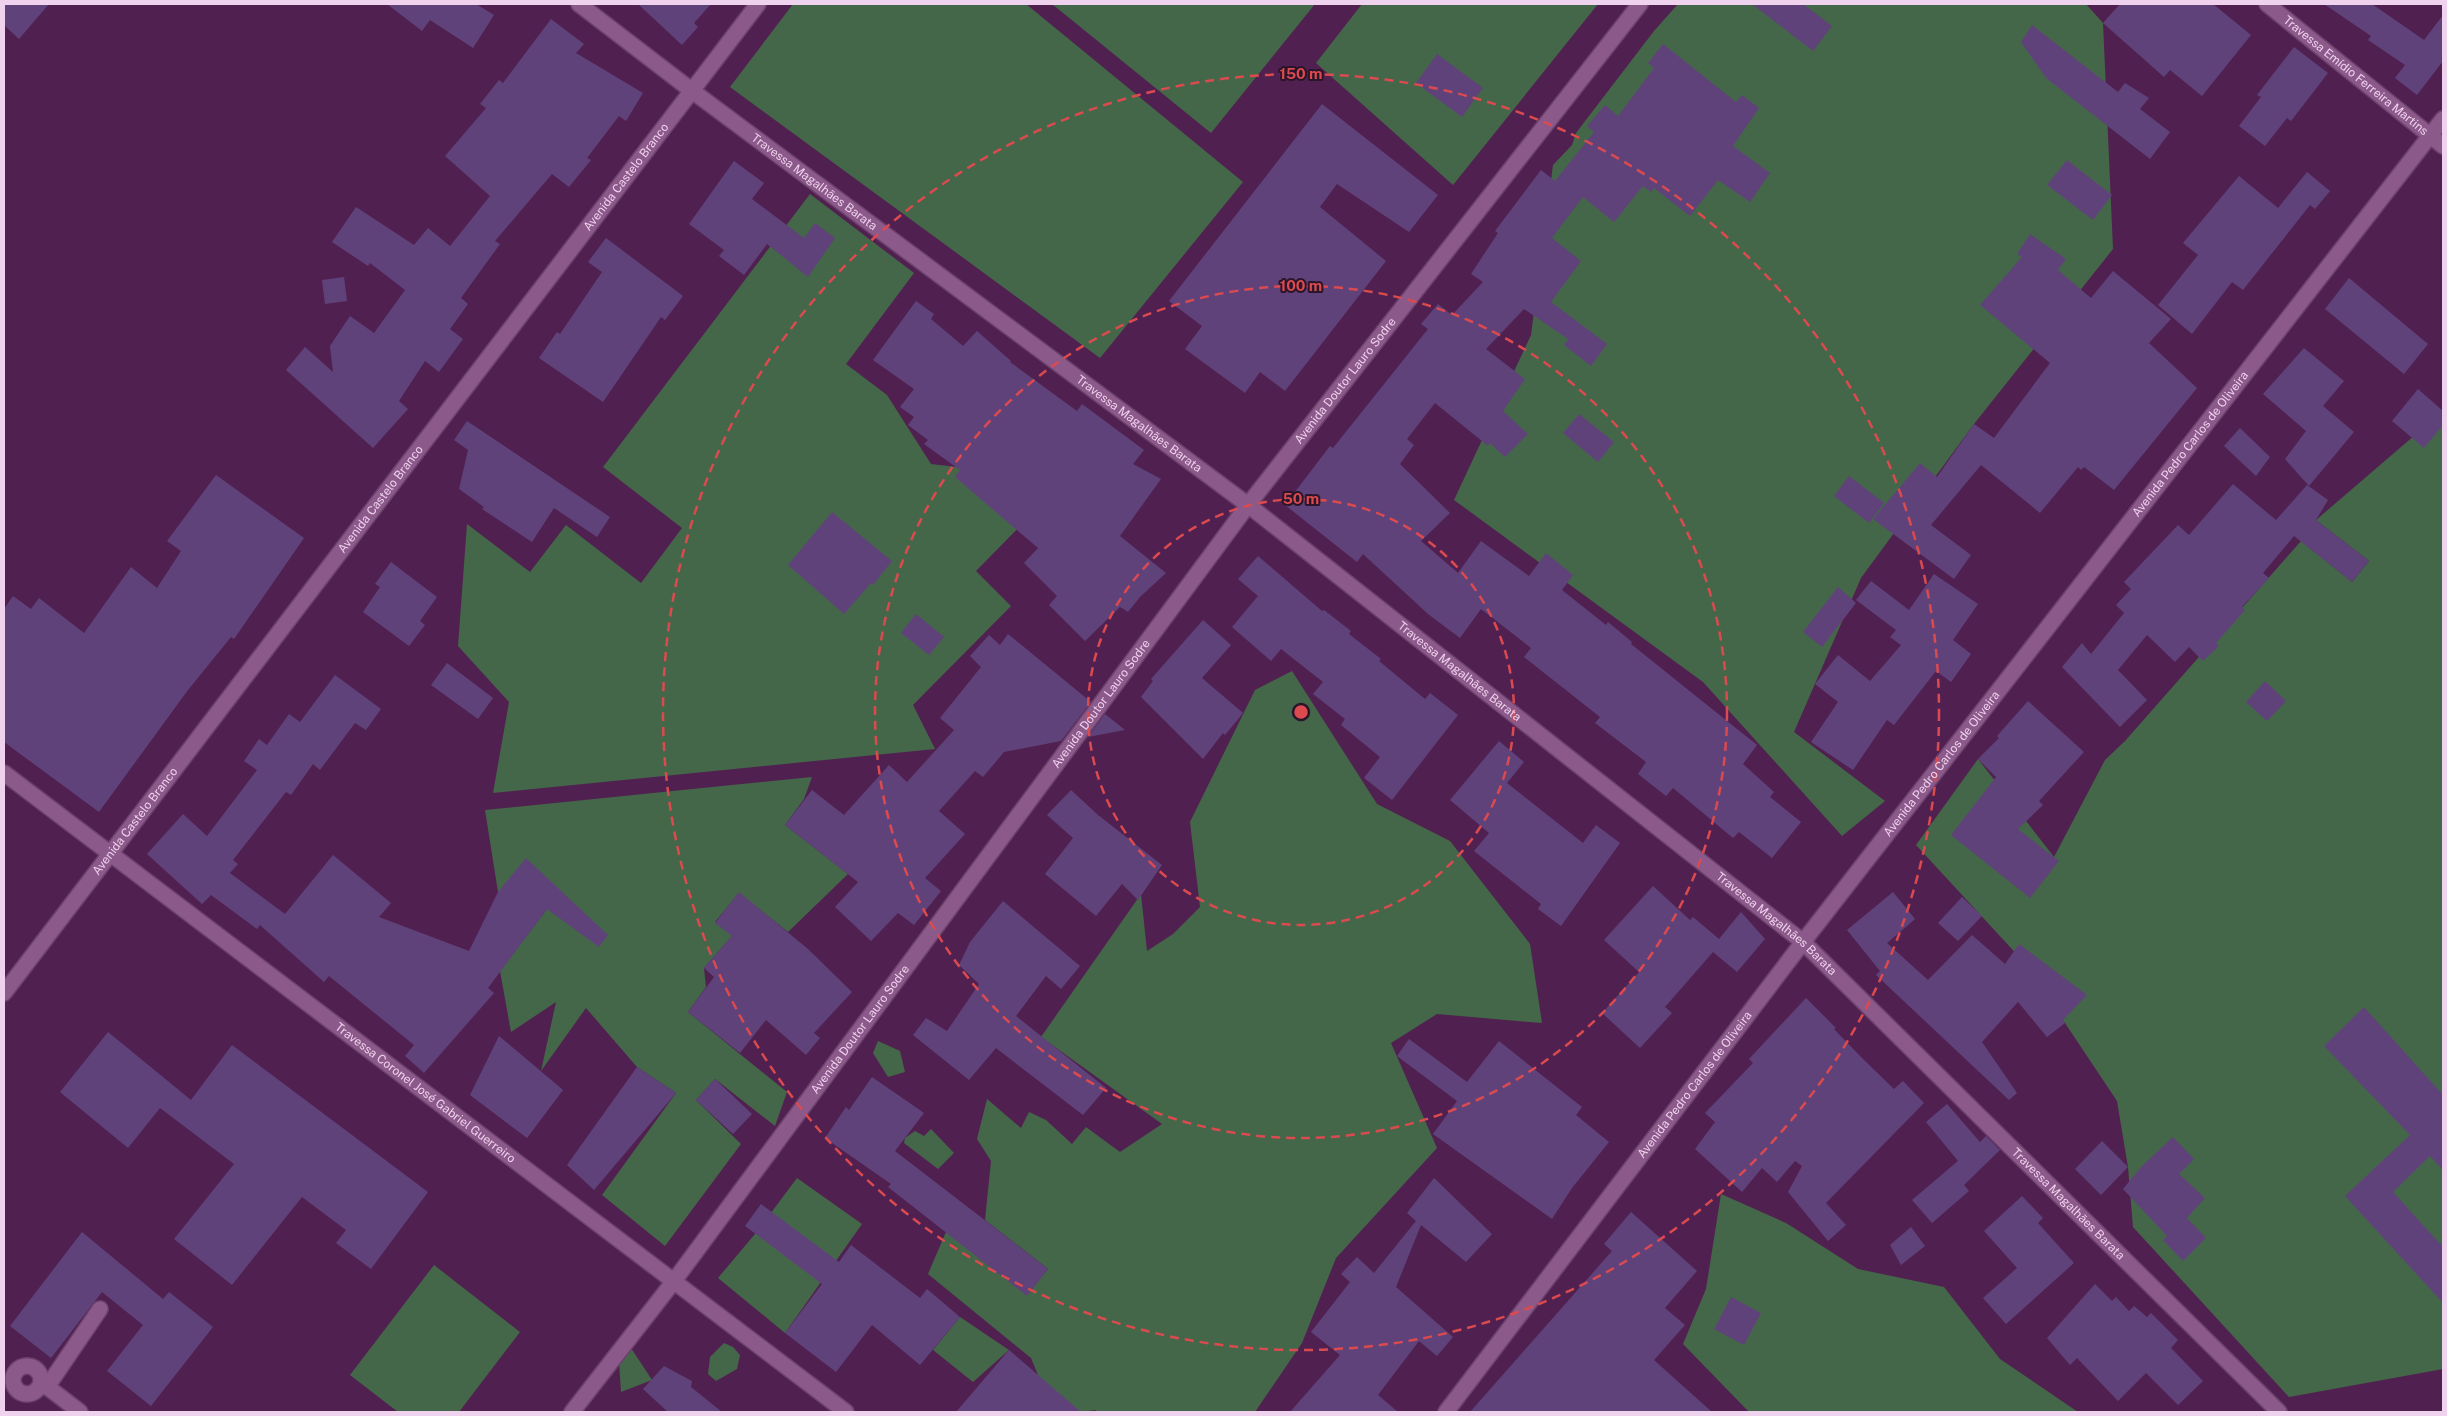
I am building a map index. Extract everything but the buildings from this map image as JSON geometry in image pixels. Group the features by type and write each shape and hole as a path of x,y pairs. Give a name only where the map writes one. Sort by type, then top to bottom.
{"street":[{"name":"Travessa Magalhães Barata","path":"579,4 691,90 1248,505 1803,942 2279,1412"},
{"name":"Avenida Castelo Branco","path":"4,993 758,4"},
{"name":"Avenida Doutor Lauro Sodre","path":"572,1412 674,1281 1248,505 1640,4"},
{"name":"Travessa Emídio Ferreira Martins","path":"2267,4 2443,146"},
{"name":"Avenida Pedro Carlos de Oliveira","path":"1446,1412 1803,942 2443,119"},
{"name":"Travessa Coronel José Gabriel Guerreiro","path":"4,773 846,1412"},
{"path":"80,1412 44,1385 100,1309"}],"green space":[{"path":"793,4 1026,4 1243,182 1100,358 730,87"},
{"path":"1052,4 1315,4 1211,133"},
{"path":"1362,4 1598,4 1453,185 1316,63"},
{"path":"1678,4 2086,4 2103,23 2113,249 1974,424 1861,578 1794,732 1885,801 1842,836 1703,682 1454,500 1531,335 1553,165 1572,145 1576,133 1654,31"},
{"path":"810,194 914,273 846,364 887,395 931,464 1008,473 1040,506 976,571 1011,606 913,705 935,749 493,793 509,702 458,646 467,524 530,572 566,525 641,583 682,528 603,467"},
{"path":"2443,411 2443,1369 2289,1397 2133,1227 2128,1167 2117,1101 2065,1023 2044,997 2022,960 1916,845 1978,759 2054,857 2105,760 2125,741 2301,541 2352,582 2369,561 2316,520"},
{"path":"1292,671 1377,804 1450,841 1530,944 1542,1023 1437,1014 1391,1043 1437,1148 1336,1258 1302,1343 1255,1412 1097,1412 1095,1410 1083,1412 1037,1412 1020,1397 1038,1375 1031,1358 928,1274 946,1232 1027,1295 1048,1269 985,1220 991,1161 977,1139 987,1099 1021,1128 1029,1112 1046,1120 1072,1144 1086,1127 1120,1152 1162,1124 1041,1037 1141,894 1147,951 1173,934 1200,907 1190,822 1255,690"},
{"path":"812,777 804,799 785,825 848,874 788,932 739,893 715,922 733,935 704,968 706,987 688,1012 787,1092 775,1126 715,1079 696,1100 741,1144 665,1246 602,1195 676,1093 637,1067 586,1008 541,1071 556,1002 511,1032 500,971 547,909 578,907 498,892 485,810"},
{"path":"878,1041 900,1051 905,1072 888,1077 873,1053"},
{"path":"931,1129 954,1153 938,1169 904,1143 905,1138 915,1131 924,1136"},
{"path":"797,1178 862,1224 785,1333 718,1278 755,1234"},
{"path":"1721,1194 1786,1223 1858,1269 1944,1287 2000,1359 2078,1412 1749,1412 1683,1344 1706,1289"},
{"path":"434,1265 520,1332 459,1412 398,1412 350,1375"},
{"path":"960,1317 1009,1350 973,1382 933,1350"},
{"path":"724,1343 733,1347 740,1355 737,1369 716,1381 708,1374 710,1357"},
{"path":"631,1348 652,1380 621,1392 619,1361"}]}
